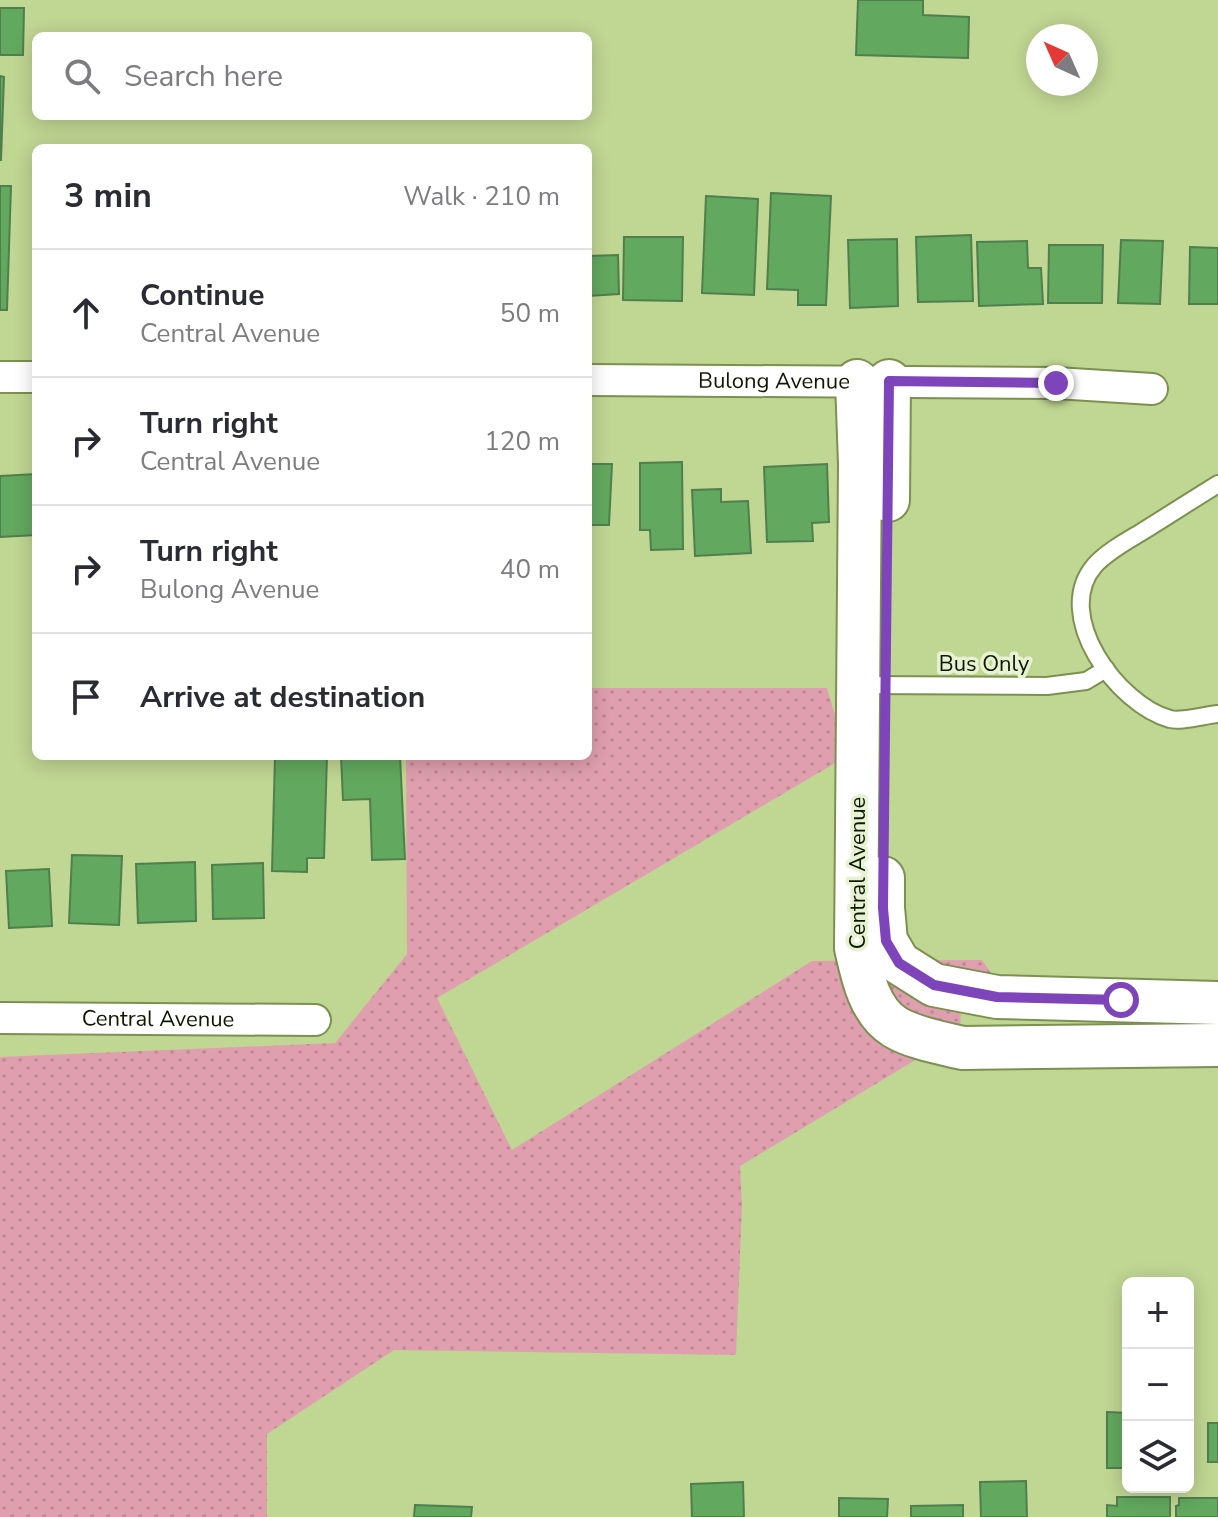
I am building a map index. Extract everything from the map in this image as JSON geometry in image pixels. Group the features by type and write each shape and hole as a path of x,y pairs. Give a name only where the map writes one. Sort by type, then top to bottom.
{"street":[{"path":"0,377 32,377"},
{"name":"Bulong Avenue","path":"592,380 1056,383 1152,389"},
{"name":"Central Avenue","path":"873,381 873,685 886,941 899,963 934,985 997,997 1218,1003"},
{"name":"Central Avenue","path":"873,685 856,948 864,982 876,1008 894,1027 962,1048 1218,1045"},
{"name":"Central Avenue","path":"0,1018 315,1020"}],"lane":[{"path":"1218,484 1120,545 1094,565 1082,589 1080,612 1085,634 1106,669 1133,701 1171,720 1218,714"},
{"name":"Bus Only","path":"873,685 1047,686 1086,681 1106,669"}],"shaded area":[{"path":"592,688 827,688 847,756 437,998 512,1150 812,961 982,960 1003,990 961,1006 960,1033 740,1166 742,1206 736,1355 394,1350 267,1434 267,1517 0,1517 0,1057 335,1043 407,954 406,760 592,760"}],"building":[{"path":"858,0 923,0 923,15 969,17 968,58 856,55"},
{"path":"0,8 24,8 23,55 0,55"},
{"path":"0,76 4,77 1,160 0,160"},
{"path":"0,186 11,186 7,310 0,310"},
{"path":"771,193 831,196 826,305 798,305 798,290 767,289"},
{"path":"706,196 758,199 754,295 702,293"},
{"path":"971,235 973,301 918,302 916,237"},
{"path":"624,237 683,237 682,301 623,300"},
{"path":"897,239 898,306 850,308 848,240"},
{"path":"1121,240 1163,241 1160,304 1118,303"},
{"path":"1027,241 1028,268 1041,268 1043,304 979,306 977,242"},
{"path":"1049,245 1103,245 1102,303 1048,303"},
{"path":"1190,247 1218,248 1218,304 1189,304"},
{"path":"618,255 619,294 592,296 592,256"},
{"path":"682,462 683,549 651,550 650,530 640,530 640,463"},
{"path":"592,464 612,464 609,525 592,525"},
{"path":"827,464 829,522 812,523 813,541 767,542 764,467"},
{"path":"32,474 32,535 0,537 0,476"},
{"path":"721,489 721,502 748,501 751,553 695,556 692,490"},
{"path":"275,760 327,760 324,858 307,858 307,872 272,871"},
{"path":"341,760 400,760 405,859 372,860 370,799 343,800"},
{"path":"72,855 122,856 119,925 69,923"},
{"path":"195,862 196,921 138,923 136,864"},
{"path":"263,863 264,918 213,919 212,865"},
{"path":"49,869 52,926 9,928 6,871"},
{"path":"1107,1412 1122,1413 1122,1468 1107,1468"},
{"path":"1208,1423 1218,1423 1218,1462 1208,1462"},
{"path":"1026,1481 1027,1517 981,1517 980,1482"},
{"path":"743,1482 744,1517 692,1517 691,1484"},
{"path":"1117,1497 1170,1497 1170,1517 1107,1517 1107,1505 1117,1506"},
{"path":"839,1498 888,1499 887,1517 839,1517"},
{"path":"1179,1498 1218,1498 1218,1517 1176,1517"},
{"path":"415,1505 472,1507 471,1517 414,1517"},
{"path":"963,1505 963,1517 911,1517 911,1506"}],"route":[{"path":"1056,383 889,381 883,908 886,941 899,963 934,985 997,997 1121,1000"}]}
